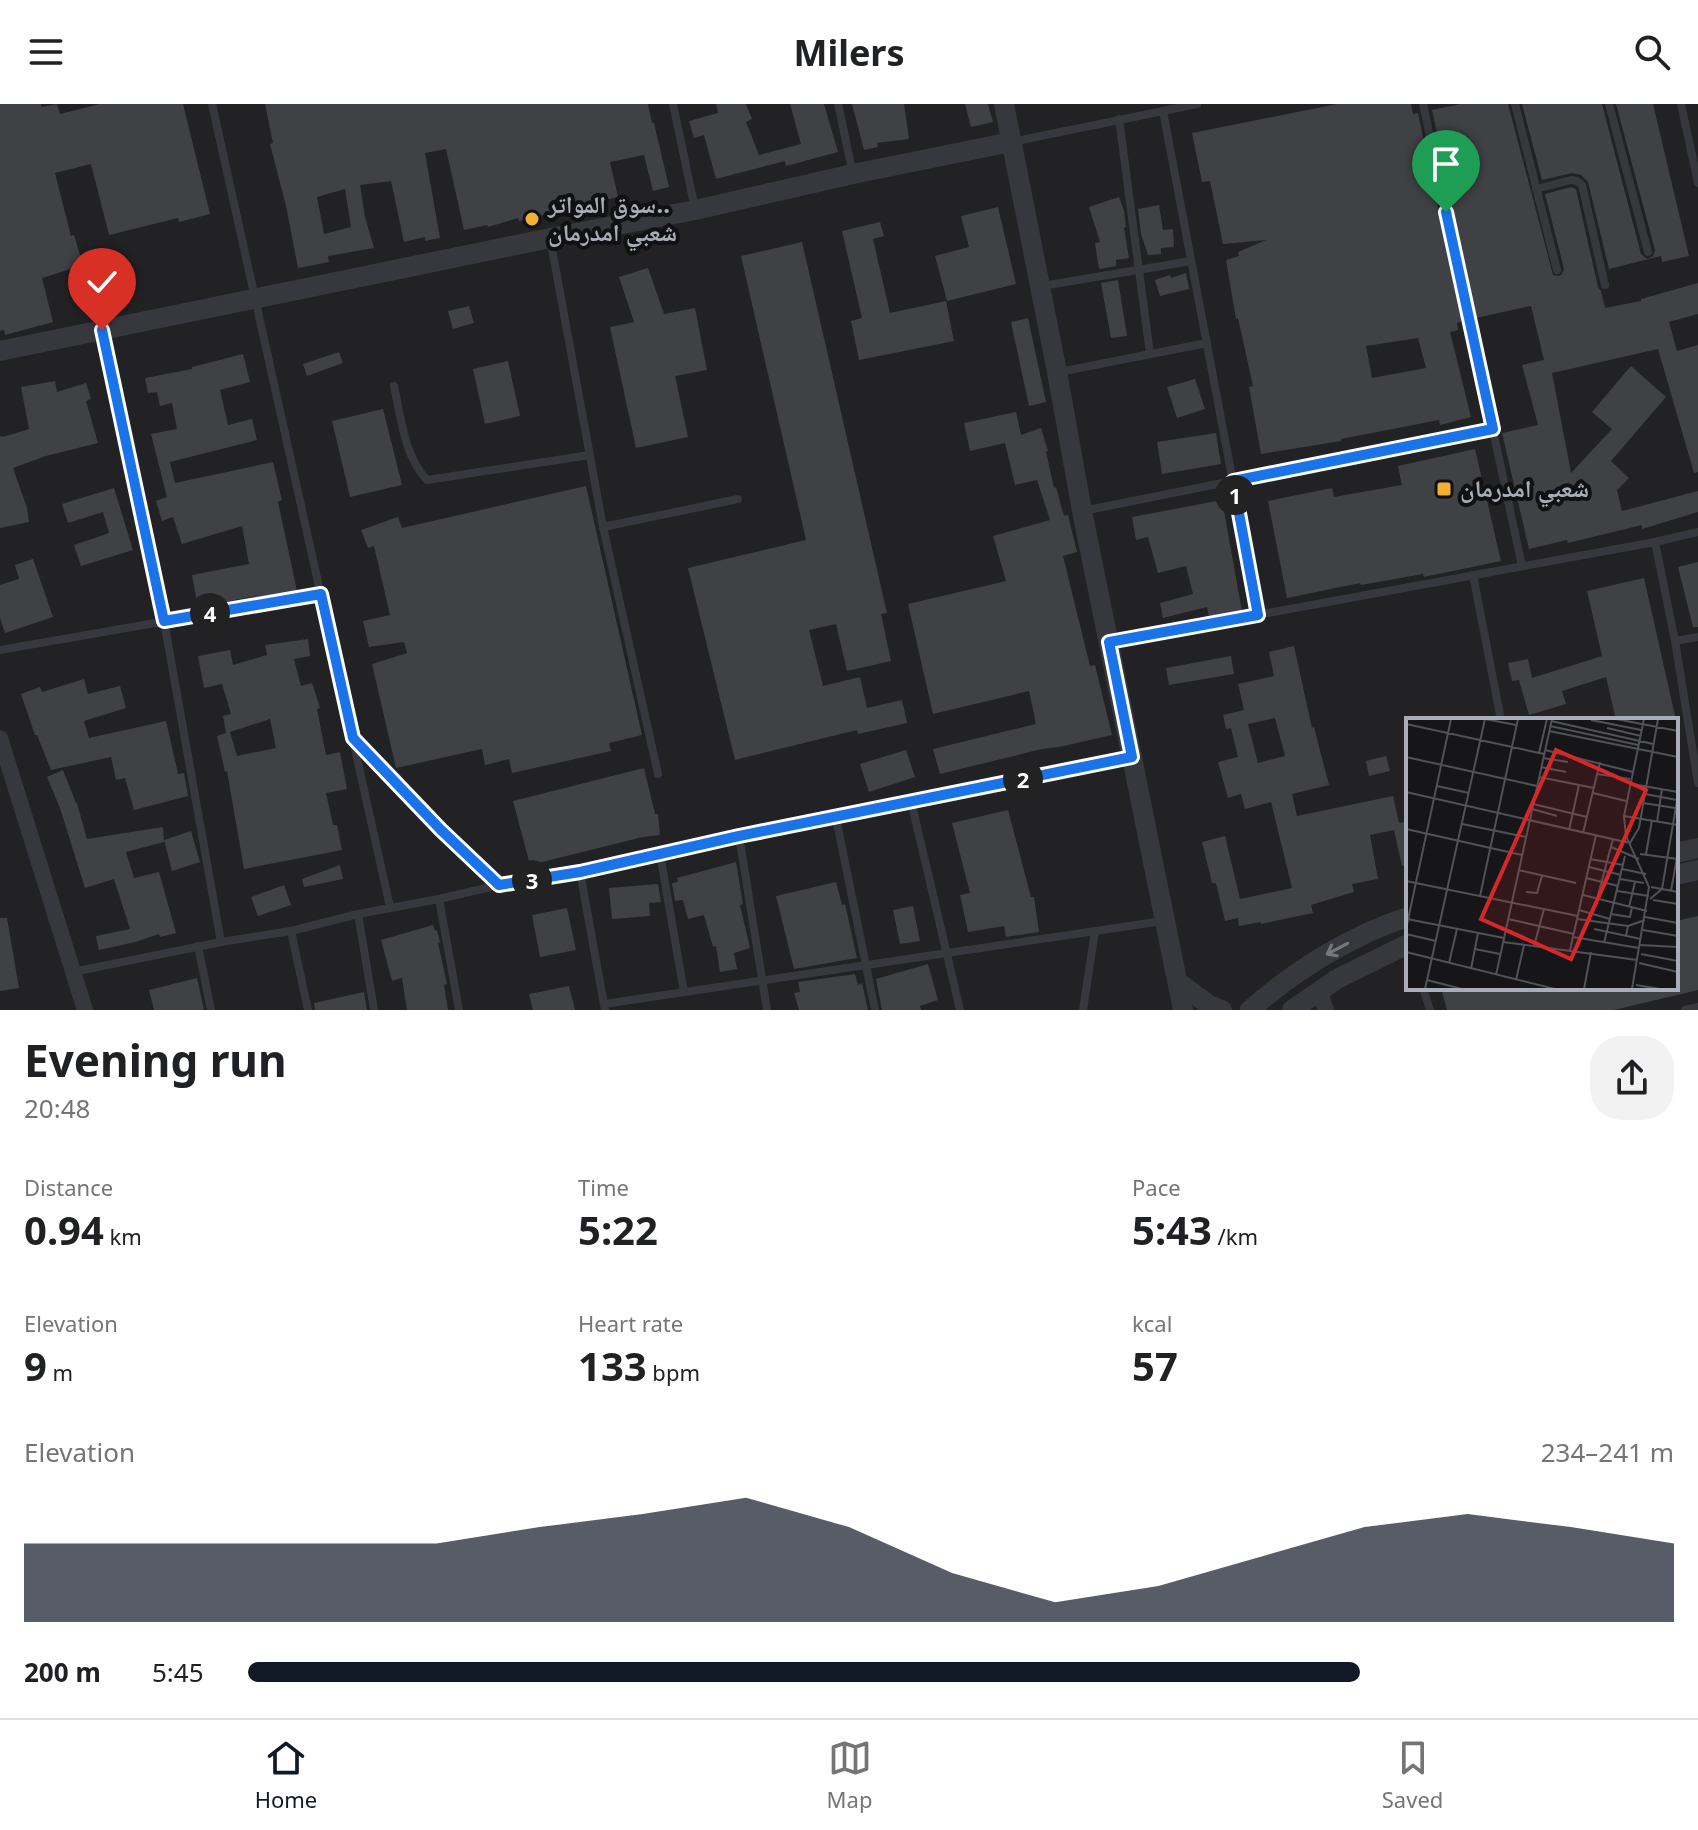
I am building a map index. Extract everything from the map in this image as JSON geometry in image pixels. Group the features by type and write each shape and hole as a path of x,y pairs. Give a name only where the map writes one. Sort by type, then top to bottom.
{"street":[{"path":"1004,104 1183,1010"},
{"path":"0,351 695,210 1011,142"},
{"path":"0,738 85,1010"},
{"path":"1678,853 1698,848"},
{"path":"1678,875 1698,870"},
{"path":"1250,1010 1298,971 1366,934 1404,918"},
{"path":"1292,1010 1337,979 1406,943"},
{"path":"1178,982 1209,1005 1222,1010"},
{"path":"1319,990 1326,1010"}],"lane":[{"path":"212,104 390,907"},
{"path":"673,104 695,210"},
{"path":"838,104 853,174"},
{"path":"1011,142 1197,104"},
{"path":"1423,104 1522,566"},
{"path":"1515,104 1557,270"},
{"path":"1609,104 1648,252"},
{"path":"1681,104 1698,183"},
{"path":"1163,111 1258,615"},
{"path":"1119,119 1150,354"},
{"path":"1536,189 1571,180 1582,185 1605,285"},
{"path":"550,238 603,527 658,774"},
{"path":"1040,287 1191,261"},
{"path":"102,330 164,621 221,942"},
{"path":"1057,372 1207,343"},
{"path":"394,386 410,454 427,480 590,455"},
{"path":"1082,511 1493,429"},
{"path":"603,527 738,499"},
{"path":"1109,642 1698,532"},
{"path":"1655,542 1698,783"},
{"path":"1473,575 1501,718"},
{"path":"0,650 321,594"},
{"path":"1675,641 1698,637"},
{"path":"353,738 431,820 499,885"},
{"path":"73,972 198,946 291,931 390,907 580,872 739,836 1132,757"},
{"path":"911,801 960,1010"},
{"path":"836,818 875,1010"},
{"path":"739,836 767,1010"},
{"path":"660,854 684,992"},
{"path":"580,872 605,1007 684,992 1164,920"},
{"path":"439,899 459,1010"},
{"path":"358,914 374,1010"},
{"path":"291,931 308,1010"},
{"path":"1083,1010 1095,931"},
{"path":"198,946 211,1010"},
{"path":"1424,990 1430,1010"},
{"path":"1685,1010 1698,1007"}],"shaded area":[{"path":"0,104 1698,104 1698,1010 0,1010"}],"building":[{"path":"0,104 41,104 42,107 57,104 60,114 100,104 183,104 210,214 179,222 178,218 109,235 91,164 55,173 71,236 74,235 83,265 42,278 53,322 5,335 4,330 0,331"},
{"path":"265,104 648,104 669,187 653,191 644,155 610,162 618,197 519,221 518,218 464,230 446,149 425,153 440,238 425,241 425,237 404,242 391,181 360,185 374,248 328,256 329,262 298,268 270,144 273,143","holes":["345,189 351,227 324,234 317,197"]},
{"path":"716,104 746,104 752,119 746,122 759,155 801,144 790,104 824,104 838,152 786,166 785,161 716,179 704,135 694,138 689,121 718,113"},
{"path":"852,104 904,104 909,139 877,143 878,147 864,150"},
{"path":"965,104 988,104 993,122 971,127"},
{"path":"1337,104 1411,104 1413,114 1418,113 1462,321 1457,323 1458,330 1450,332 1471,417 1440,425 1439,420 1261,454 1249,387 1253,386 1236,319 1226,260 1266,240 1223,244 1210,181 1202,182 1192,133","holes":["1418,338 1426,368 1372,378 1366,346"]},
{"path":"1461,104 1508,104 1553,275 1559,276 1564,269 1545,194 1571,187 1576,189 1605,308 1641,301 1698,283 1698,314 1669,322 1677,351 1698,345 1698,472 1694,473 1658,349 1552,373 1571,473 1612,429 1592,412 1631,366 1666,397 1611,461 1629,478 1617,490 1622,511 1698,491 1698,512 1642,529 1642,525 1529,549 1502,433 1538,425 1522,365 1544,360 1531,306 1476,318 1432,110"},
{"path":"1522,104 1602,104 1641,254 1647,259 1653,256 1655,250 1616,104 1653,104 1689,256 1662,262 1661,256 1609,269 1588,182 1581,175 1572,173 1542,180"},
{"path":"1119,197 1124,211 1129,258 1116,260 1116,266 1099,269 1095,243 1100,242 1089,207"},
{"path":"1159,205 1163,230 1173,229 1174,247 1161,248 1161,254 1148,255 1138,209"},
{"path":"998,207 1016,284 947,301 935,256 969,247 961,216"},
{"path":"880,222 884,236 873,239 890,313 946,301 954,341 859,360 851,321 862,318 842,231"},
{"path":"802,242 887,613 881,614 891,661 847,671 836,624 809,630 823,686 860,677 867,708 902,700 907,723 858,734 857,730 735,760 688,568 806,540 741,256"},
{"path":"648,268 664,314 695,308 707,370 675,376 688,437 636,448 610,327 634,322 619,277"},
{"path":"1186,273 1189,289 1160,296 1155,280"},
{"path":"1118,280 1127,336 1111,338 1101,283"},
{"path":"469,306 474,323 453,329 448,311"},
{"path":"1028,318 1046,402 1029,406 1011,322"},
{"path":"339,352 343,363 307,376 303,364"},
{"path":"243,354 250,382 220,390 228,425 252,419 257,440 170,462 175,483 273,462 282,500 278,502 297,591 198,607 192,575 249,564 242,526 182,544 173,517 162,521 156,501 167,497 151,434 177,429 172,403 160,406 157,392 148,393 145,378 192,369"},
{"path":"508,361 520,416 485,424 473,369"},
{"path":"1195,379 1205,409 1177,418 1167,387"},
{"path":"55,381 57,392 86,383 91,399 86,401 98,443 13,468 29,522 0,528 0,436 29,429 21,387"},
{"path":"383,409 402,485 350,497 332,421"},
{"path":"1016,412 1021,435 1041,428 1054,488 1064,516 1068,515 1077,552 1063,556 1090,666 1095,665 1112,735 940,774 933,749 1036,724 1029,691 933,714 908,604 1006,581 993,536 1050,520 1037,480 1015,485 1005,443 970,451 964,423"},
{"path":"1216,433 1221,464 1162,474 1157,442"},
{"path":"1475,449 1501,561 1424,577 1423,574 1360,583 1287,598 1268,501 1332,488 1334,497 1402,485 1398,466"},
{"path":"586,486 642,735 609,743 611,751 512,773 509,759 485,765 482,749 396,768 372,664 407,653 404,642 369,647 363,621 390,615 374,546 368,548 361,530 398,517 402,528"},
{"path":"114,488 133,550 81,566 74,545 109,533 103,512 68,523 62,504"},
{"path":"1222,500 1242,611 1209,617 1207,607 1163,618 1160,603 1193,594 1186,566 1158,573 1148,537 1136,540 1132,517"},
{"path":"33,559 53,617 5,633 0,618 0,585 19,579 15,565"},
{"path":"1698,562 1698,627 1693,627 1678,567"},
{"path":"1644,578 1676,718 1616,718 1606,677 1562,691 1566,704 1529,715 1519,680 1512,681 1508,663 1528,659 1532,678 1602,656 1587,591"},
{"path":"308,639 310,656 294,659 301,686 312,683 320,708 317,709 326,755 340,752 347,789 326,793 342,850 244,869 227,771 217,736 226,733 223,716 231,714 222,684 204,688 198,656 230,650 233,665 267,655 265,645","holes":["270,719 276,748 237,756 230,732"]},
{"path":"1294,646 1312,728 1329,785 1292,794 1297,816 1393,796 1399,823 1406,821 1406,865 1402,866 1394,830 1370,835 1378,879 1352,884 1354,892 1311,905 1313,913 1239,926 1238,918 1225,921 1202,842 1225,836 1240,899 1292,888 1271,802 1245,809 1241,794 1228,798 1218,762 1238,757 1231,728 1226,729 1223,715 1244,710 1238,684 1274,676 1269,652","holes":["1275,718 1285,756 1258,763 1248,724"]},
{"path":"1231,656 1234,674 1169,685 1166,668"},
{"path":"84,679 88,694 120,686 126,708 84,721 89,738 166,721 178,774 184,773 188,796 134,810 125,778 116,780 111,757 51,770 21,694 40,687 42,692"},
{"path":"906,750 915,777 869,792 860,764"},
{"path":"1386,756 1390,771 1369,776 1366,761"},
{"path":"644,768 655,814 658,814 660,835 530,865 513,801"},
{"path":"63,770 87,839 163,827 164,842 126,852 134,878 159,872 176,933 160,937 159,934 99,950 96,936 130,929 114,879 85,888 47,777"},
{"path":"1008,810 1031,897 1034,897 1039,932 1006,937 1004,926 968,932 960,895 970,893 952,823"},
{"path":"191,831 200,862 172,871 164,840"},
{"path":"736,862 743,904 740,905 750,948 734,953 737,969 720,972 716,946 713,947 704,915 688,919 683,900 675,901 672,883 678,882 677,878"},
{"path":"340,865 343,879 304,887 302,879"},
{"path":"836,882 842,905 845,904 857,958 794,969 776,896"},
{"path":"658,884 661,902 649,903 650,916 612,919 609,888"},
{"path":"284,885 291,905 258,916 251,897"},
{"path":"913,906 920,941 900,944 893,910"},
{"path":"567,908 576,950 540,957 532,915"},
{"path":"1698,916 1698,990 1614,1010 1447,1010 1442,990 1678,990 1678,921"},
{"path":"0,918 7,918 19,988 0,991"},
{"path":"433,925 440,942 448,1010 407,1010 402,978 392,981 381,940"},
{"path":"928,964 938,1000 920,1006 921,1010 882,1010 876,979"},
{"path":"855,974 858,985 862,983 868,1010 799,1010 794,993 800,992 798,982"},
{"path":"197,978 204,1010 154,1010 149,990"},
{"path":"569,986 575,1010 533,1010 529,994"},
{"path":"364,992 367,1010 315,1010 314,1003"}],"place":[{"name":"سوق المواتر.. شعبي امدرمان","path":"532,219"},
{"name":"شعبي امدرمان","path":"1444,489"}],"route":[{"path":"102,330 164,621 321,594 353,738 401,790 499,885 580,872 739,836 1132,757 1109,642 1258,615 1233,481 1493,429 1446,212"}]}
